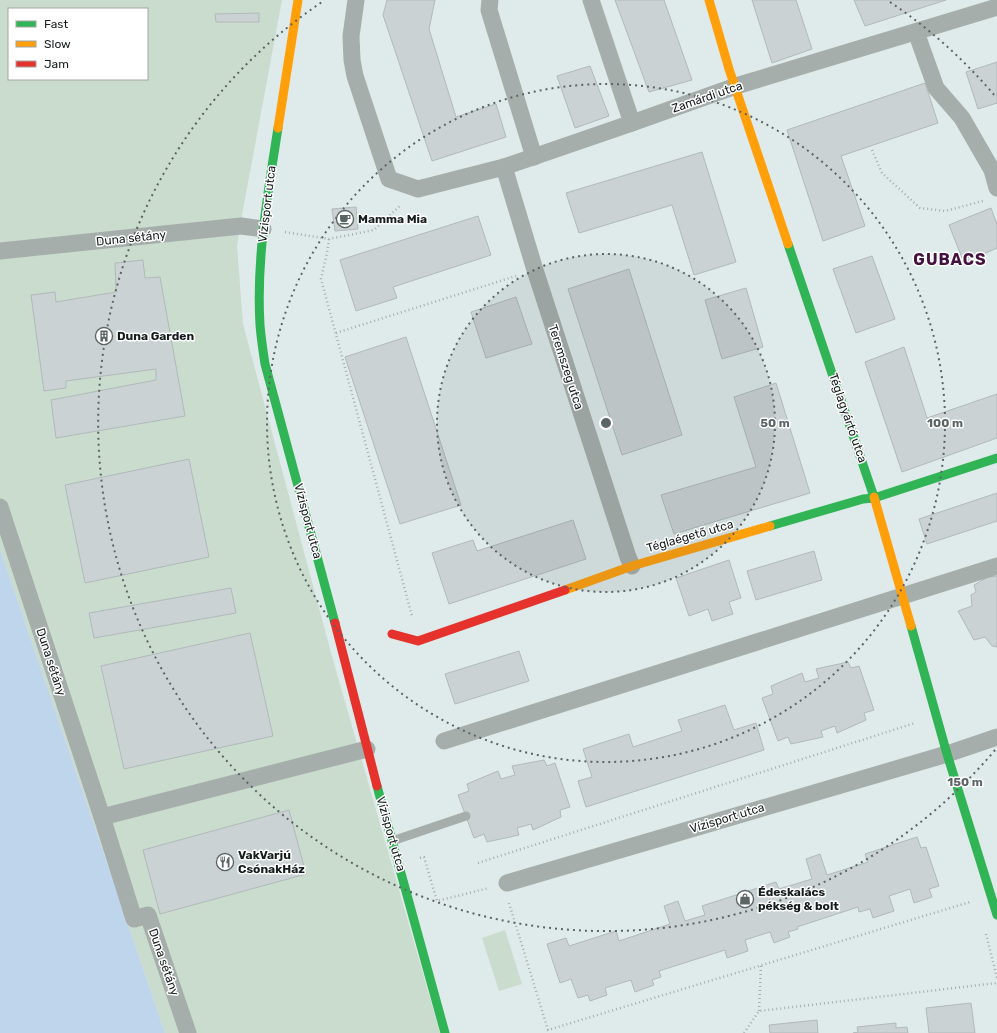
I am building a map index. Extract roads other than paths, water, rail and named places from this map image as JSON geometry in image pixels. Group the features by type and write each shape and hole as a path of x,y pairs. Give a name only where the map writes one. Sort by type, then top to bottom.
{"street":[{"name":"Vízisport utca","path":"298,0 263,229 260,276 260,325 265,364 342,648 392,841 445,1033"},
{"name":"Zamárdi utca","path":"356,0 351,36 352,60 355,76 389,179 418,189 504,167 736,86 997,7"},
{"path":"490,0 489,10 534,157"},
{"path":"591,0 632,123"},
{"name":"Téglagyártó utca","path":"709,0 729,69 874,498 947,754 997,915"},
{"path":"916,32 936,88 962,118 992,170 993,194"},
{"name":"Teremszeg utca","path":"504,167 535,270 632,566"},
{"name":"Duna sétány","path":"0,251 241,226 263,229"},
{"name":"Téglaégető utca","path":"392,634 418,641 632,566 863,499 874,498 997,458"},
{"name":"Duna sétány","path":"0,507 134,919 148,915 188,1033"},
{"path":"444,742 997,566"},
{"path":"947,754 997,737"},
{"path":"102,817 368,749"},
{"name":"Vízisport utca","path":"507,883 947,754"}],"lane":[{"path":"392,841 466,816"}],"water":[{"path":"0,549 165,1033 0,1033"}],"place":[{"name":"Mamma Mia","path":"345,219"},
{"name":"Duna Garden","path":"104,336"},
{"name":"VakVarjú CsónakHáz","path":"225,862"},
{"name":"Édeskalács pékség & bolt","path":"745,899"}],"district":[{"name":"GUBACS","path":"950,259"}]}
